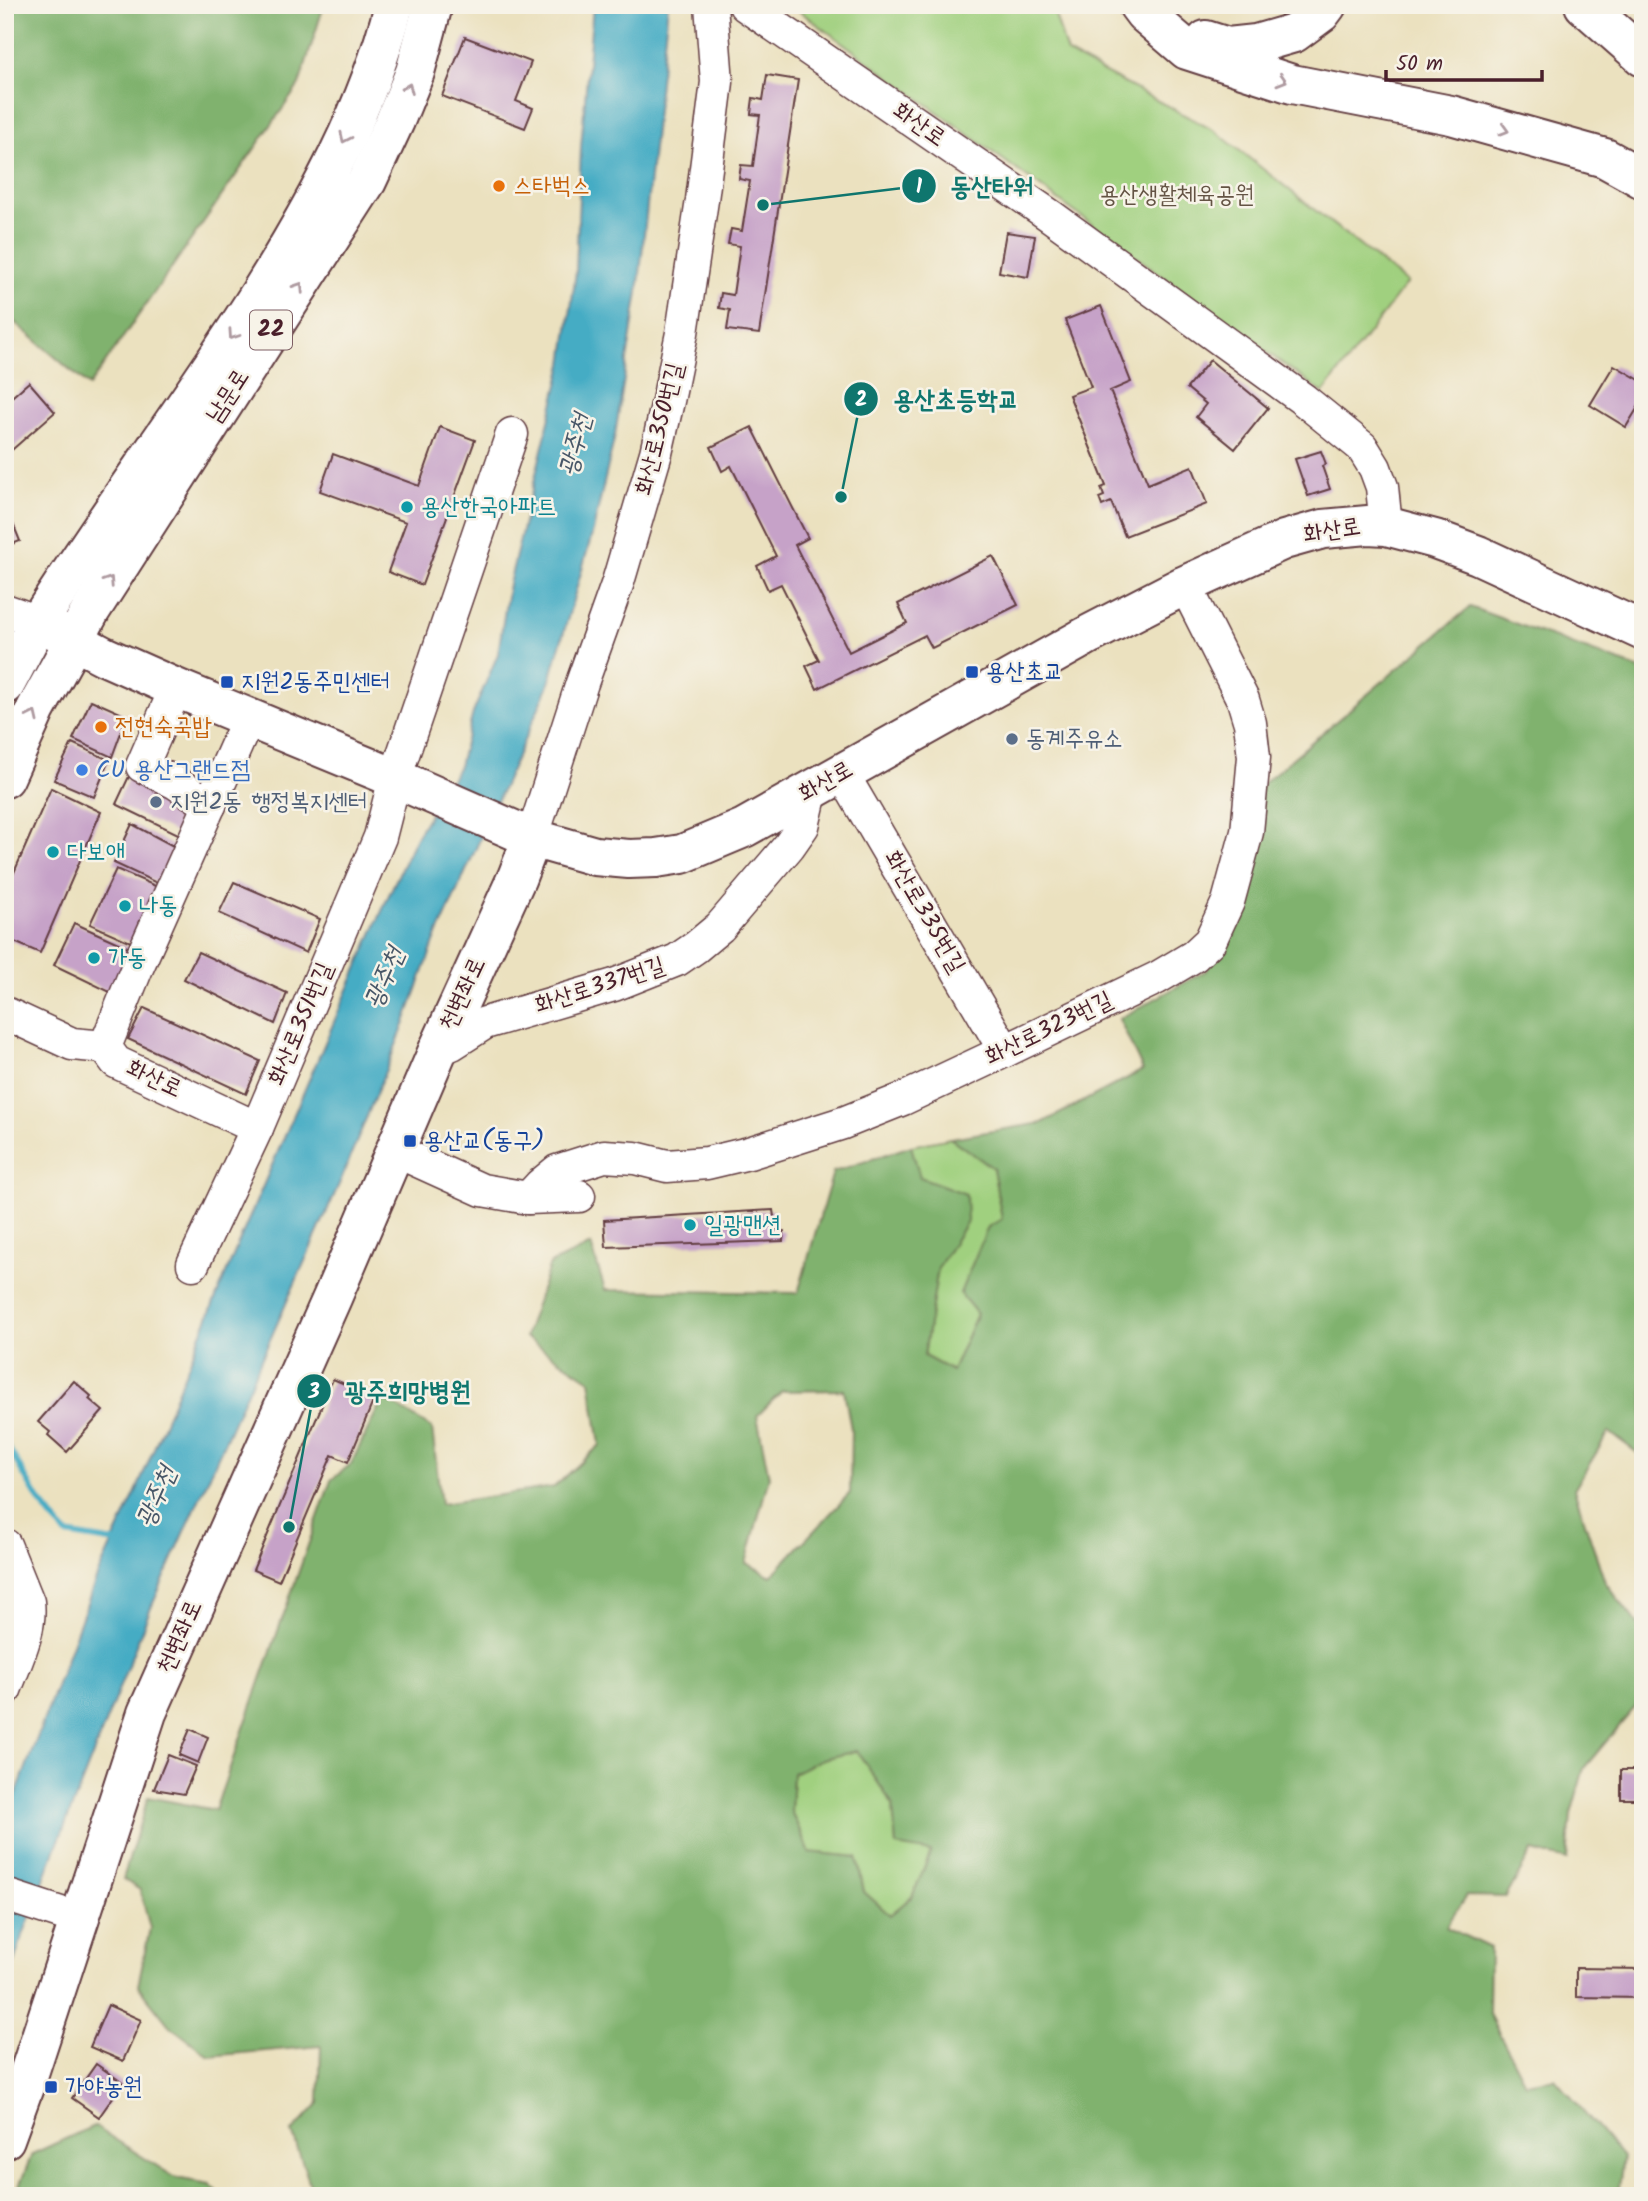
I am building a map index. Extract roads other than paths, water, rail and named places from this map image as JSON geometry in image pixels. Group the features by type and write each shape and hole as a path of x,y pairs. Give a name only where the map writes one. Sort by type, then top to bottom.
{"main road":[{"name":"남문로","path":"5,685 22,616 236,331 297,233 318,196 358,110 386,35 394,5"},
{"name":"남문로","path":"5,778 36,709 74,639 155,508 367,181 415,72 433,5"},
{"path":"1138,5 1186,50 1292,84 1451,115 1605,158 1643,179"},
{"path":"1156,5 1164,16 1194,36 1227,47 1256,44 1294,33 1321,13 1327,5"},
{"path":"1584,5 1643,57"},
{"name":"화산로","path":"22,616 176,688 521,833 595,856 629,859 682,853 744,828 1078,640 1185,585 1284,540 1323,529 1386,526 1435,538 1643,631"},
{"name":"천변좌로","path":"5,2139 67,1915 147,1713 396,1151 438,1050 517,877 521,833"}],"street":[{"name":"화산로350번길","path":"521,833 582,683 622,570 668,401 682,333 718,82 711,5"},
{"name":"화산로","path":"745,5 1052,217 1304,400 1362,447 1375,468 1386,526"},
{"name":"화산로351번길","path":"193,1264 257,1128 380,837 395,778 512,434"},
{"name":"화산로323번길","path":"528,1198 557,1171 604,1156 635,1158 667,1166 707,1163 749,1153 842,1123 902,1099 1005,1051 1181,965 1209,941 1228,902 1247,832 1254,757 1250,723 1243,700 1185,585"},
{"path":"176,688 142,766 176,783 210,806"},
{"name":"화산로","path":"249,717 137,968 105,1047 116,1062 257,1128"},
{"name":"화산로337번길","path":"438,1050 485,1023 614,985 677,960 696,947 720,927 789,846 803,826 826,782"},
{"name":"화산로335번길","path":"826,782 1005,1051"},
{"path":"5,1013 72,1044 105,1047"},
{"path":"396,1151 482,1190 528,1198 579,1196"},
{"path":"5,1545 30,1612 5,1690"},
{"path":"5,1895 67,1915"}],"water":[{"name":"광주천","path":"593,5 668,5 638,292 615,435 593,531 548,687 435,940 401,1033 340,1182 150,1610 54,1853 5,1992 5,1824 98,1574 136,1492 241,1237 388,897 416,837 459,766 473,713 498,654 509,584 563,364 576,272 581,147"}],"waterway":[{"path":"5,1442 40,1502 66,1534 121,1543"}],"place":[{"name":"스타벅스","path":"499,186"},
{"name":"동산타워","path":"763,205"},
{"name":"용산초등학교","path":"841,497"},
{"name":"용산한국아파트","path":"407,507"},
{"name":"용산초교","path":"972,672"},
{"name":"지원2동주민센터","path":"227,682"},
{"name":"전현숙국밥","path":"101,727"},
{"name":"동계주유소","path":"1012,739"},
{"name":"CU 용산그랜드점","path":"82,770"},
{"name":"지원2동 행정복지센터","path":"156,802"},
{"name":"다보애","path":"53,852"},
{"name":"나동","path":"125,906"},
{"name":"가동","path":"94,958"},
{"name":"용산교(동구)","path":"410,1141"},
{"name":"일광맨션","path":"690,1225"},
{"name":"광주희망병원","path":"289,1527"},
{"name":"가야농원","path":"51,2087"}],"park label":[{"name":"용산생활체육공원","path":"1177,195"}]}
